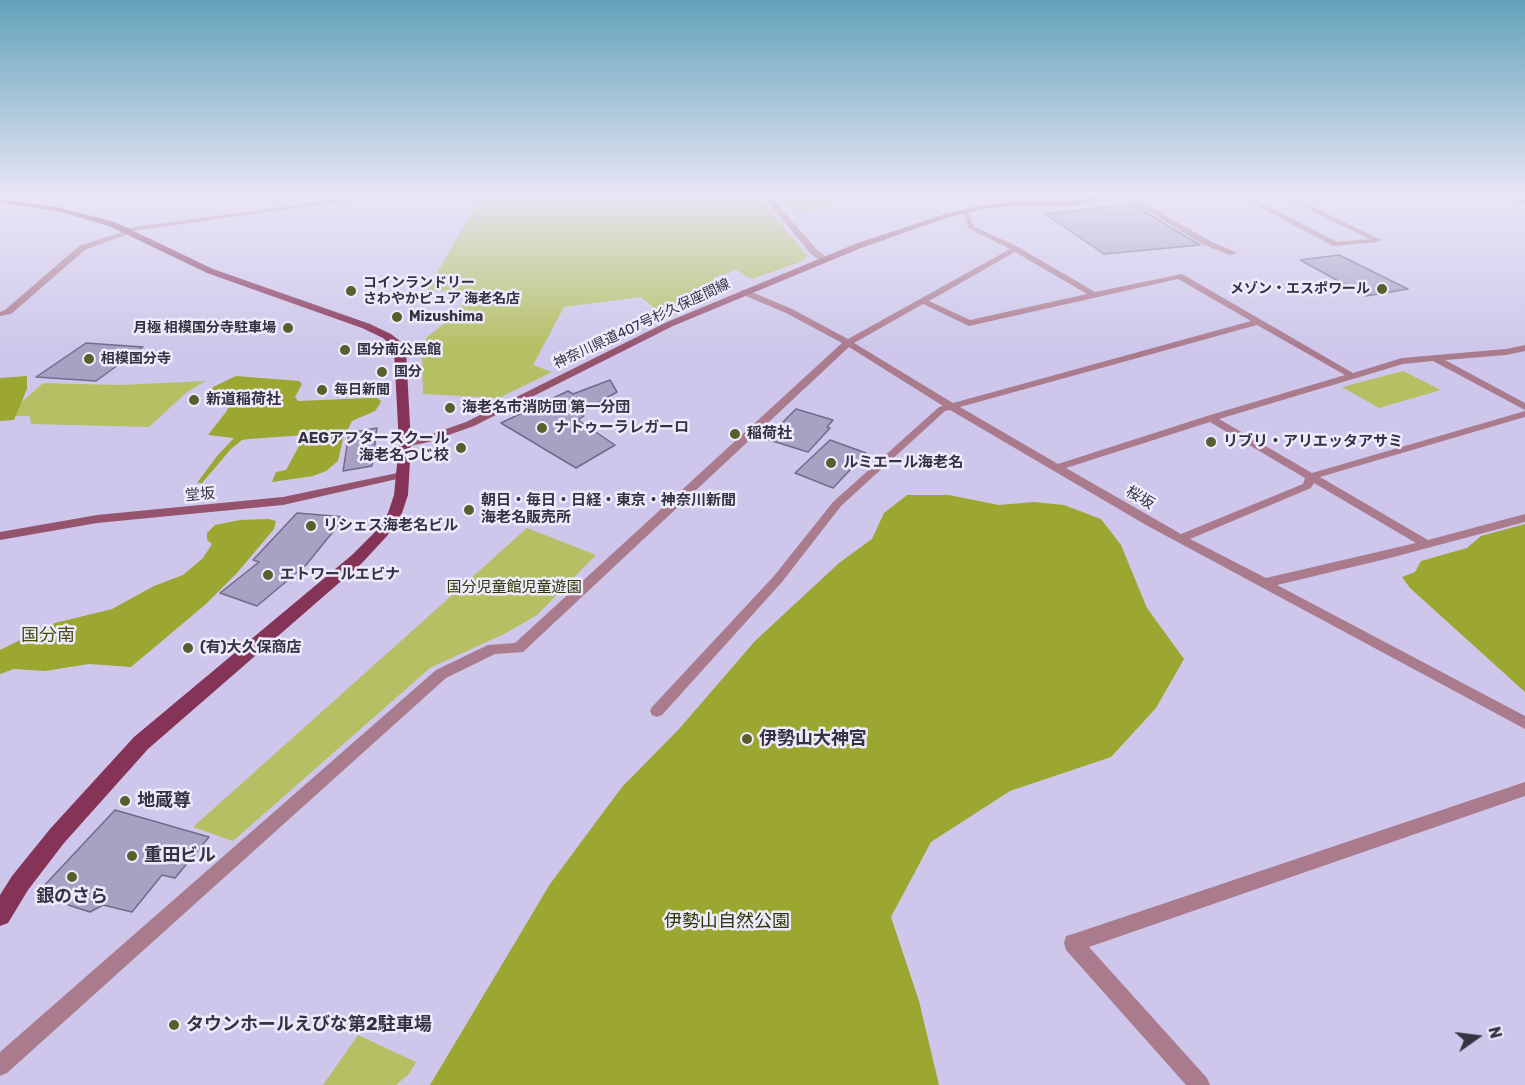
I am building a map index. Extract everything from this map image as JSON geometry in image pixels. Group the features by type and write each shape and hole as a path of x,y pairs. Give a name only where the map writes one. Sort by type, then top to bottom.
{"main road":[{"path":"0,915 20,883 57,836 141,743 357,559 382,533 395,513 401,495 405,444 398,344 366,326 210,271 159,247"},
{"name":"神奈川県道407号杉久保座間線","path":"405,444 429,439 470,424 621,347 744,292 859,247"},
{"name":"堂坂","path":"0,536 97,519 283,501 402,475"}],"street":[{"path":"0,314 9,312 86,247"},
{"path":"809,247 823,259"},
{"path":"1010,247 1096,296"},
{"path":"1216,247 1233,253"},
{"path":"0,1066 441,674 493,649 518,648 848,343 1015,249"},
{"path":"924,301 969,323 1179,276 1351,375"},
{"name":"桜坂","path":"744,292 789,311 848,343 951,406 1181,538 1525,723"},
{"path":"657,711 778,579 837,504 942,409 1257,322"},
{"path":"1059,467 1351,375 1415,358 1506,352 1525,348"},
{"path":"1434,358 1525,407"},
{"path":"1181,538 1307,486 1312,476 1525,414"},
{"path":"1211,418 1426,544"},
{"path":"1265,583 1525,518"},
{"path":"1200,1085 1073,943 1525,789"},
{"path":"0,888 20,883"}],"green space":[{"path":"452,247 799,247 807,256 800,262 752,279 736,270 713,278 731,290 667,318 641,297 564,307 533,365 552,372 499,398 423,394 422,346 427,337 460,311 468,291 427,291"},
{"path":"1403,371 1441,390 1379,408 1342,387"},
{"path":"27,376 27,389 14,420 0,421 0,378"},
{"path":"236,376 299,381 302,384 295,397 298,401 377,398 381,401 375,411 352,421 343,439 338,461 326,471 313,476 272,482 276,472 286,470 305,435 249,439 242,440 231,449 202,483 197,483 234,438 208,435 232,401 204,400 213,387"},
{"path":"206,381 187,392 149,427 31,424 30,416 6,416 43,383 119,385"},
{"name":"伊勢山自然公園","path":"907,495 949,495 999,505 1034,502 1064,505 1101,519 1121,545 1147,608 1184,659 1156,708 1111,757 1010,791 931,842 891,917 919,1001 939,1085 430,1085 550,884 622,787 679,729 755,641 839,563 872,539 884,513"},
{"path":"269,519 276,521 274,529 237,573 206,604 131,667 89,664 45,671 14,669 0,674 0,650 55,623 112,609 154,586 183,575 203,558 212,544 207,540 207,533 215,525 240,520"},
{"path":"1525,524 1525,692 1410,588 1402,577 1415,572 1421,561 1467,548 1481,536"},
{"name":"国分児童館児童遊園","path":"527,528 596,555 537,615 506,633 430,668 233,841 193,827"},
{"path":"358,1035 416,1062 409,1074 396,1085 323,1085"}],"building":[{"path":"1093,247 1183,247 1104,254"},
{"path":"1339,255 1408,289 1366,296 1300,260"},
{"name":"相模国分寺","path":"86,343 143,347 96,381 36,377"},
{"name":"ナトゥーラレガーロ","path":"610,380 617,392 579,414 584,416 578,420 615,445 576,468 501,423 568,391 573,394"},
{"path":"796,409 833,420 827,427 830,428 808,452 766,439"},
{"path":"377,428 372,466 343,471 349,433"},
{"name":"ルミエール海老名","path":"830,440 866,453 833,488 795,473"},
{"name":"エトワールエビナ","path":"297,513 345,517 306,565 257,606 220,593 259,562 253,560"},
{"name":"重田ビル","path":"115,810 209,837 175,878 162,875 132,912 103,905 90,912 68,905 72,897 41,889"}],"place":[{"name":"メゾン・エスポワール","path":"1382,289"},
{"name":"コインランドリー さわやかピュア 海老名店","path":"351,291"},
{"name":"Mizushima","path":"397,317"},
{"name":"月極 相模国分寺駐車場","path":"288,328"},
{"name":"国分南公民館","path":"345,350"},
{"name":"相模国分寺","path":"89,359"},
{"name":"国分","path":"382,372"},
{"name":"毎日新聞","path":"322,390"},
{"name":"新道稲荷社","path":"194,400"},
{"name":"海老名市消防団 第一分団","path":"450,408"},
{"name":"ナトゥーラレガーロ","path":"542,428"},
{"name":"稲荷社","path":"735,434"},
{"name":"リブリ・アリエッタアサミ","path":"1211,442"},
{"name":"AEGアフタースクール 海老名つじ校","path":"461,448"},
{"name":"ルミエール海老名","path":"831,463"},
{"name":"朝日・毎日・日経・東京・神奈川新聞 海老名販売所","path":"469,510"},
{"name":"リシェス海老名ビル","path":"311,526"},
{"name":"エトワールエビナ","path":"268,575"},
{"name":"(有)大久保商店","path":"188,648"},
{"name":"伊勢山大神宮","path":"747,739"},
{"name":"地蔵尊","path":"125,801"},
{"name":"重田ビル","path":"132,856"},
{"name":"銀のさら","path":"72,877"},
{"name":"タウンホールえびな第2駐車場","path":"174,1025"}],"district":[{"name":"国分南","path":"48,636"}]}
